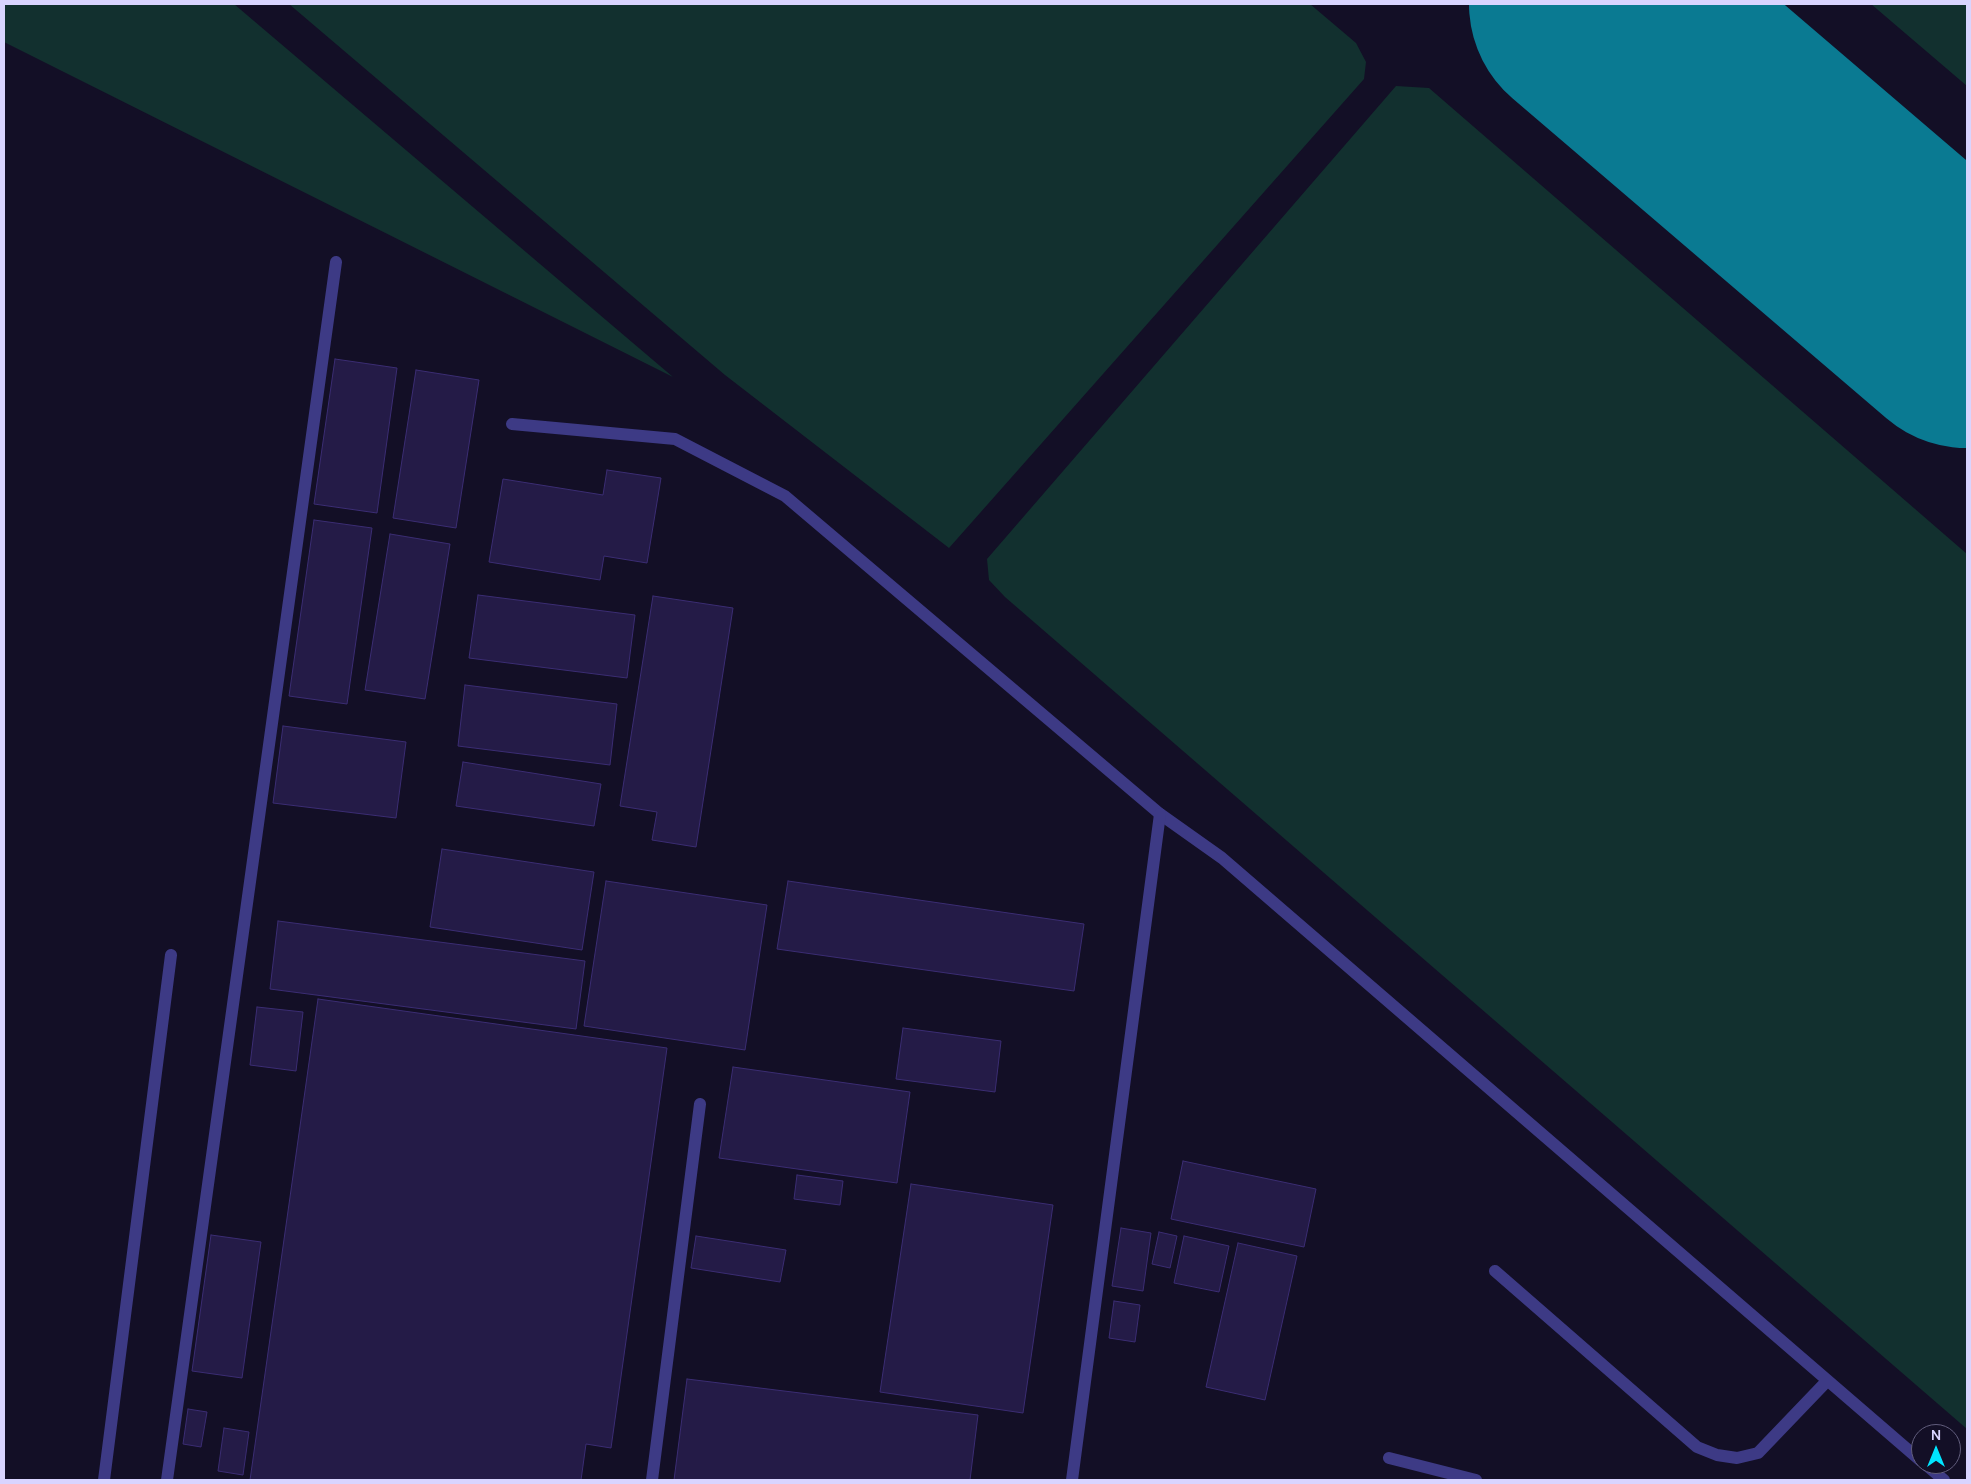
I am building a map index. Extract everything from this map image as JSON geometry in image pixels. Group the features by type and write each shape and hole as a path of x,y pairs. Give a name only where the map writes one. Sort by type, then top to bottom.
{"street":[{"path":"167,1480 336,262"},
{"path":"512,424 675,439 785,496 1160,814 1222,858 1911,1452"},
{"path":"1072,1480 1160,814"},
{"path":"104,1480 171,955"},
{"path":"652,1480 700,1104"},
{"path":"1495,1271 1697,1447 1717,1455 1737,1458 1758,1453 1827,1381"},
{"path":"1389,1458 1476,1480"}],"green space":[{"path":"4,4 234,4 673,377 4,42"},
{"path":"289,4 1310,4 1356,43 1366,62 1364,79 949,548 725,375"},
{"path":"1871,4 1967,4 1967,86"},
{"path":"1396,86 1429,88 1967,554 1967,1429 1005,597 989,580 987,559"}],"building":[{"path":"335,359 397,368 377,513 314,504"},
{"path":"416,370 479,380 456,528 393,518"},
{"path":"607,470 661,478 647,563 604,556 600,580 489,562 503,479 603,495"},
{"path":"314,520 372,528 347,704 289,696"},
{"path":"390,534 450,544 425,699 365,690"},
{"path":"478,595 635,615 627,678 469,658"},
{"path":"653,596 733,608 696,847 652,840 657,812 620,806"},
{"path":"465,685 617,704 610,765 458,746"},
{"path":"283,726 406,742 396,818 273,803"},
{"path":"463,762 601,784 594,826 456,806"},
{"path":"442,849 594,872 582,950 430,927"},
{"path":"606,881 767,905 745,1050 584,1026"},
{"path":"788,881 1084,924 1074,991 777,949"},
{"path":"278,921 585,961 576,1029 270,989"},
{"path":"318,999 667,1048 611,1448 586,1444 581,1480 250,1480"},
{"path":"257,1007 303,1012 296,1071 250,1065"},
{"path":"903,1028 1001,1041 995,1092 896,1079"},
{"path":"733,1067 910,1092 897,1183 719,1158"},
{"path":"1183,1161 1316,1189 1304,1247 1171,1219"},
{"path":"797,1175 843,1181 840,1205 794,1199"},
{"path":"911,1184 1053,1205 1023,1413 880,1392"},
{"path":"1121,1228 1151,1233 1143,1291 1112,1286"},
{"path":"1159,1232 1177,1236 1170,1268 1152,1264"},
{"path":"211,1235 261,1242 242,1378 192,1371"},
{"path":"696,1236 786,1250 780,1282 691,1268"},
{"path":"1184,1236 1229,1246 1219,1292 1174,1283"},
{"path":"1238,1243 1297,1256 1265,1400 1206,1387"},
{"path":"1114,1301 1140,1305 1135,1342 1109,1338"},
{"path":"687,1379 978,1415 970,1480 674,1480"},
{"path":"188,1409 207,1412 201,1447 183,1444"},
{"path":"224,1428 249,1432 243,1475 218,1471"}],"runway":[{"path":"1593,4 1967,324"}]}
